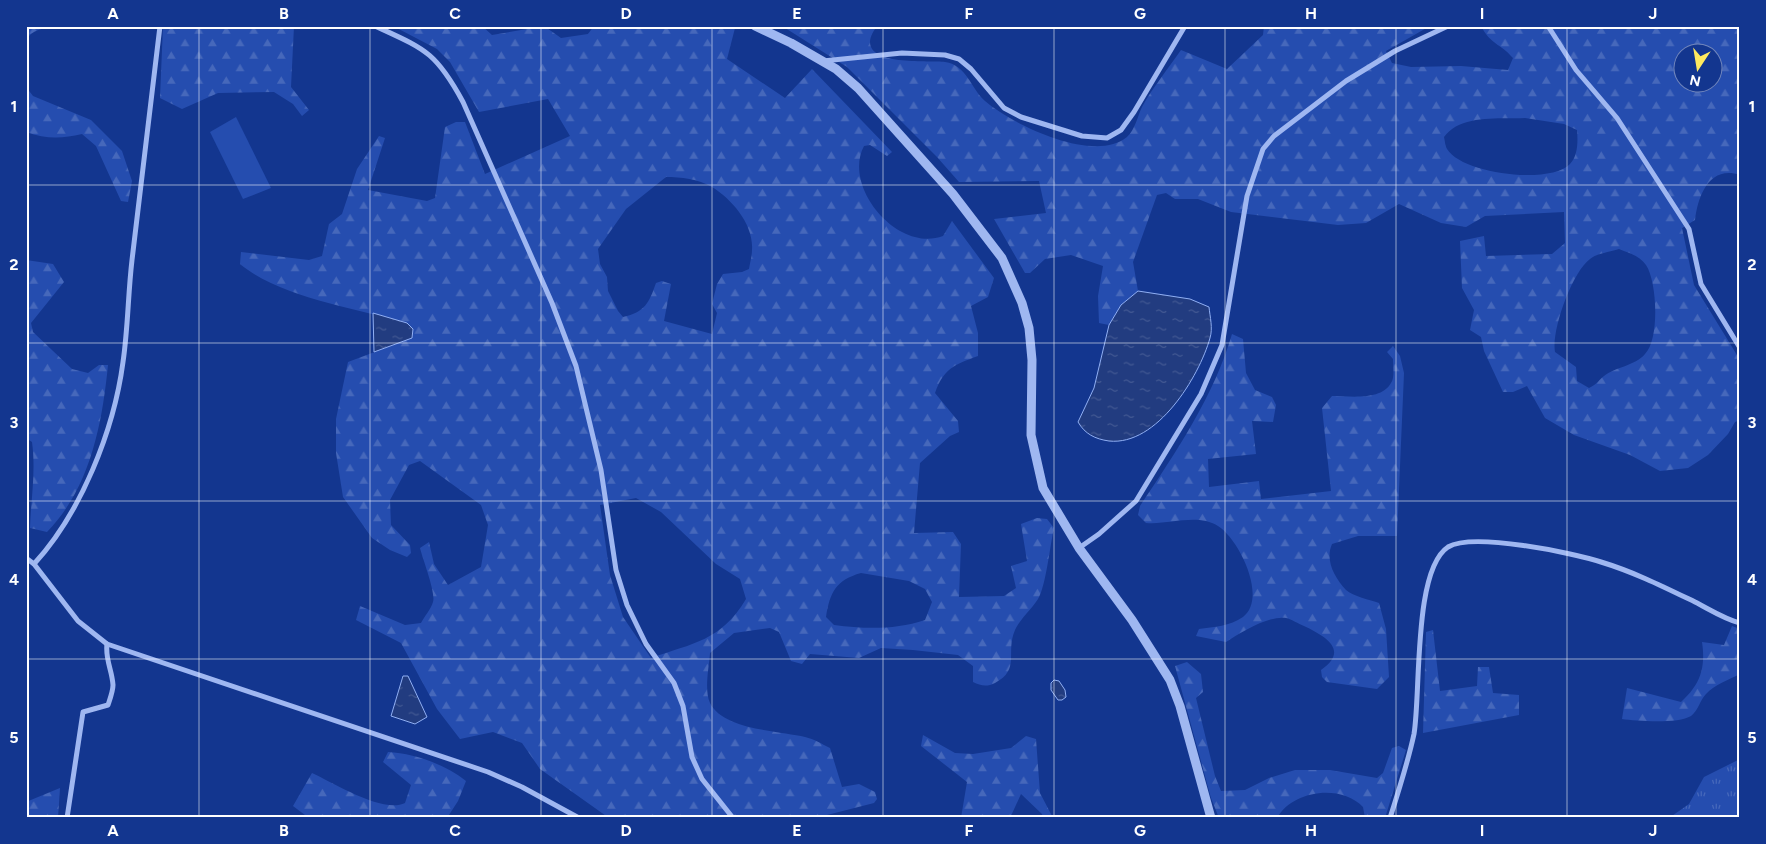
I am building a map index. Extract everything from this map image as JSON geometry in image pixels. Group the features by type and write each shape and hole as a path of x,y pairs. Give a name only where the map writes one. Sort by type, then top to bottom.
{"street":[{"path":"34,564 48,548 74,507 98,454 114,407 123,363 132,261 160,26"},
{"path":"375,26 418,46 434,57 448,74 463,102 552,303 576,366 600,470 616,570 627,605 646,644 674,683 683,706 692,757 702,779 733,818"},
{"path":"755,26 791,43 836,69 858,88 953,194 1002,258 1020,295 1029,328 1032,360 1030,421 1034,454 1043,488 1079,548 1132,620 1170,680 1180,706 1211,818"},
{"path":"821,62 902,53 945,55 959,60 970,69 1004,108 1021,117 1082,136 1107,138 1121,130 1134,112 1185,26"},
{"path":"1079,548 1100,534 1136,501 1201,394 1222,345 1247,196 1263,149 1274,136 1346,81 1395,51 1448,26"},
{"path":"1548,26 1576,70 1617,118 1689,229 1701,284 1740,348"},
{"path":"1390,818 1414,733 1422,622 1428,578 1447,548 1456,544 1473,542 1540,548 1583,557 1637,574 1740,623"},
{"path":"26,558 34,564 78,621 107,644 216,679 488,772 522,787 579,818"},
{"path":"67,818 83,712 108,705 111,696 113,685 106,653 107,644"}],"green space":[{"path":"26,26 88,26 71,29 46,28 38,30 26,40"},
{"path":"163,26 294,26 291,87 309,110 302,116 293,104 274,92 218,93 182,109 160,98"},
{"path":"393,26 482,26 492,35 544,26 561,38 588,34 594,26 729,26 735,28 727,59 785,98 812,69 892,152 887,156 870,145 864,146 859,162 861,180 867,197 878,213 892,226 909,235 926,239 943,236 952,221 994,278 988,297 971,306 978,333 978,356 951,368 942,378 935,393 958,421 959,432 950,436 920,463 914,533 953,532 961,544 959,597 1004,596 1016,588 1011,566 1027,561 1021,524 1037,518 1047,519 1054,528 1041,593 1015,630 1012,638 1011,660 1008,672 995,683 981,685 973,682 973,666 958,655 881,648 859,658 810,654 802,664 791,661 779,632 770,628 734,633 710,653 707,692 710,703 717,712 739,724 805,737 830,748 842,787 859,784 875,792 877,799 874,803 827,815 827,818 609,818 540,769 522,743 493,732 460,739 437,709 401,643 356,620 360,606 405,625 421,623 431,607 433,598 431,584 420,548 429,542 434,564 448,585 481,567 488,525 481,505 420,461 409,465 390,500 391,525 410,545 411,553 407,557 390,550 372,538 343,497 336,453 336,419 348,362 412,338 407,323 297,294 257,276 240,264 241,252 309,260 322,256 329,224 342,214 357,169 379,136 385,138 368,190 427,201 435,198 445,127 456,122 465,122 485,174 570,136 548,99 479,112 450,62 437,49","holes":["666,177 678,177 701,182 720,192 740,214 752,241 749,269 742,272 723,274 717,284 712,304 717,313 712,334 664,321 671,284 662,281 656,283 645,306 623,317 608,291 607,277 600,264 598,249 626,209","636,498 661,512 716,564 740,579 746,599 727,624 705,639 651,658 623,617 610,575 600,505","861,573 909,581 925,589 932,602 925,620 902,626 880,628 834,625 826,617 832,594 840,583"]},
{"path":"782,26 878,26 872,33 870,42 873,50 880,55 902,60 952,64 964,72 985,101 1014,121 1054,138 1075,144 1095,146 1113,144 1130,134 1146,100 1181,50 1227,69 1263,35 1264,26 1430,26 1386,51 1392,63 1411,67 1461,66 1508,70 1513,58 1488,37 1481,26 1740,26 1740,175 1720,174 1713,179 1702,193 1695,220 1682,228 1694,285 1740,360 1740,420 1735,422 1728,434 1708,455 1688,468 1660,471 1630,455 1574,435 1545,418 1527,386 1513,392 1503,392 1484,351 1481,337 1470,330 1474,310 1462,288 1460,241 1484,236 1486,256 1552,254 1565,243 1564,212 1485,216 1466,227 1441,223 1399,204 1366,223 1338,225 1231,212 1198,199 1175,199 1166,193 1157,195 1133,262 1138,291 1121,305 1109,325 1099,323 1098,296 1103,266 1071,255 1045,259 1030,273 1025,273 994,219 1046,213 1039,181 959,182 937,157 847,67","holes":["1525,118 1564,124 1577,130 1577,148 1573,161 1560,170 1544,174 1507,174 1470,165 1456,158 1446,148 1444,137 1460,124 1481,119","1619,249 1630,253 1644,262 1650,273 1655,310 1653,336 1650,347 1641,358 1609,373 1589,388 1577,381 1576,367 1555,352 1556,330 1564,302 1576,276 1583,266 1593,257"]},
{"path":"26,87 33,96 91,120 122,151 132,181 128,202 121,201 96,146 82,134 54,138 26,132"},
{"path":"236,117 271,188 243,199 210,132"},
{"path":"26,260 53,264 64,282 31,323 33,332 72,369 88,373 99,365 108,365 102,410 84,476 62,515 47,532 30,528 34,464 32,442 26,438"},
{"path":"1232,334 1243,339 1246,373 1255,390 1272,397 1276,405 1273,422 1252,421 1256,454 1208,459 1209,487 1259,481 1261,499 1331,491 1322,408 1332,396 1356,397 1373,395 1386,389 1392,381 1394,371 1393,359 1387,352 1393,346 1400,356 1404,373 1397,536 1358,536 1332,544 1330,550 1330,562 1334,574 1346,590 1357,596 1379,603 1386,629 1389,677 1377,689 1327,682 1322,677 1321,670 1334,656 1331,644 1320,634 1288,619 1271,619 1226,642 1196,636 1199,629 1222,626 1238,620 1250,608 1253,597 1252,583 1242,555 1226,533 1210,522 1192,520 1146,523 1138,515 1140,506 1193,423 1215,379"},
{"path":"1732,626 1740,629 1740,674 1722,682 1709,691 1691,716 1685,719 1667,721 1622,719 1627,688 1681,702 1693,689 1700,675 1703,660 1702,642 1724,645"},
{"path":"1433,630 1440,691 1477,686 1478,667 1489,667 1493,693 1519,695 1519,715 1423,733 1426,632"},
{"path":"1187,662 1201,674 1203,692 1196,698 1215,776 1221,791 1245,790 1269,778 1295,770 1330,770 1377,778 1383,773 1392,748 1399,746 1406,750 1385,818 1365,818 1363,807 1354,800 1343,795 1318,793 1294,801 1277,818 1219,818 1211,798 1175,666"},
{"path":"923,735 955,753 973,754 1011,748 1026,736 1036,739 1040,793 1053,818 1043,818 1042,814 1021,794 1010,818 961,818 967,782 921,746"},
{"path":"388,752 419,757 449,770 466,781 458,801 447,818 309,818 293,806 312,773 372,801 396,805 405,803 411,785 383,762"},
{"path":"1740,759 1740,818 1669,818 1689,804 1704,777"},
{"path":"60,788 58,818 26,818 26,802"}],"water":[{"path":"1138,291 1190,299 1209,307 1211,334 1204,354 1186,389 1159,421 1127,440 1104,440 1087,433 1078,422 1094,388 1109,325 1121,305"},
{"path":"373,313 407,323 413,329 412,338 374,352"},
{"path":"403,676 408,676 427,717 415,724 391,716"},
{"path":"1054,680 1059,681 1065,690 1066,697 1062,700 1058,700 1051,690 1051,683"}]}
